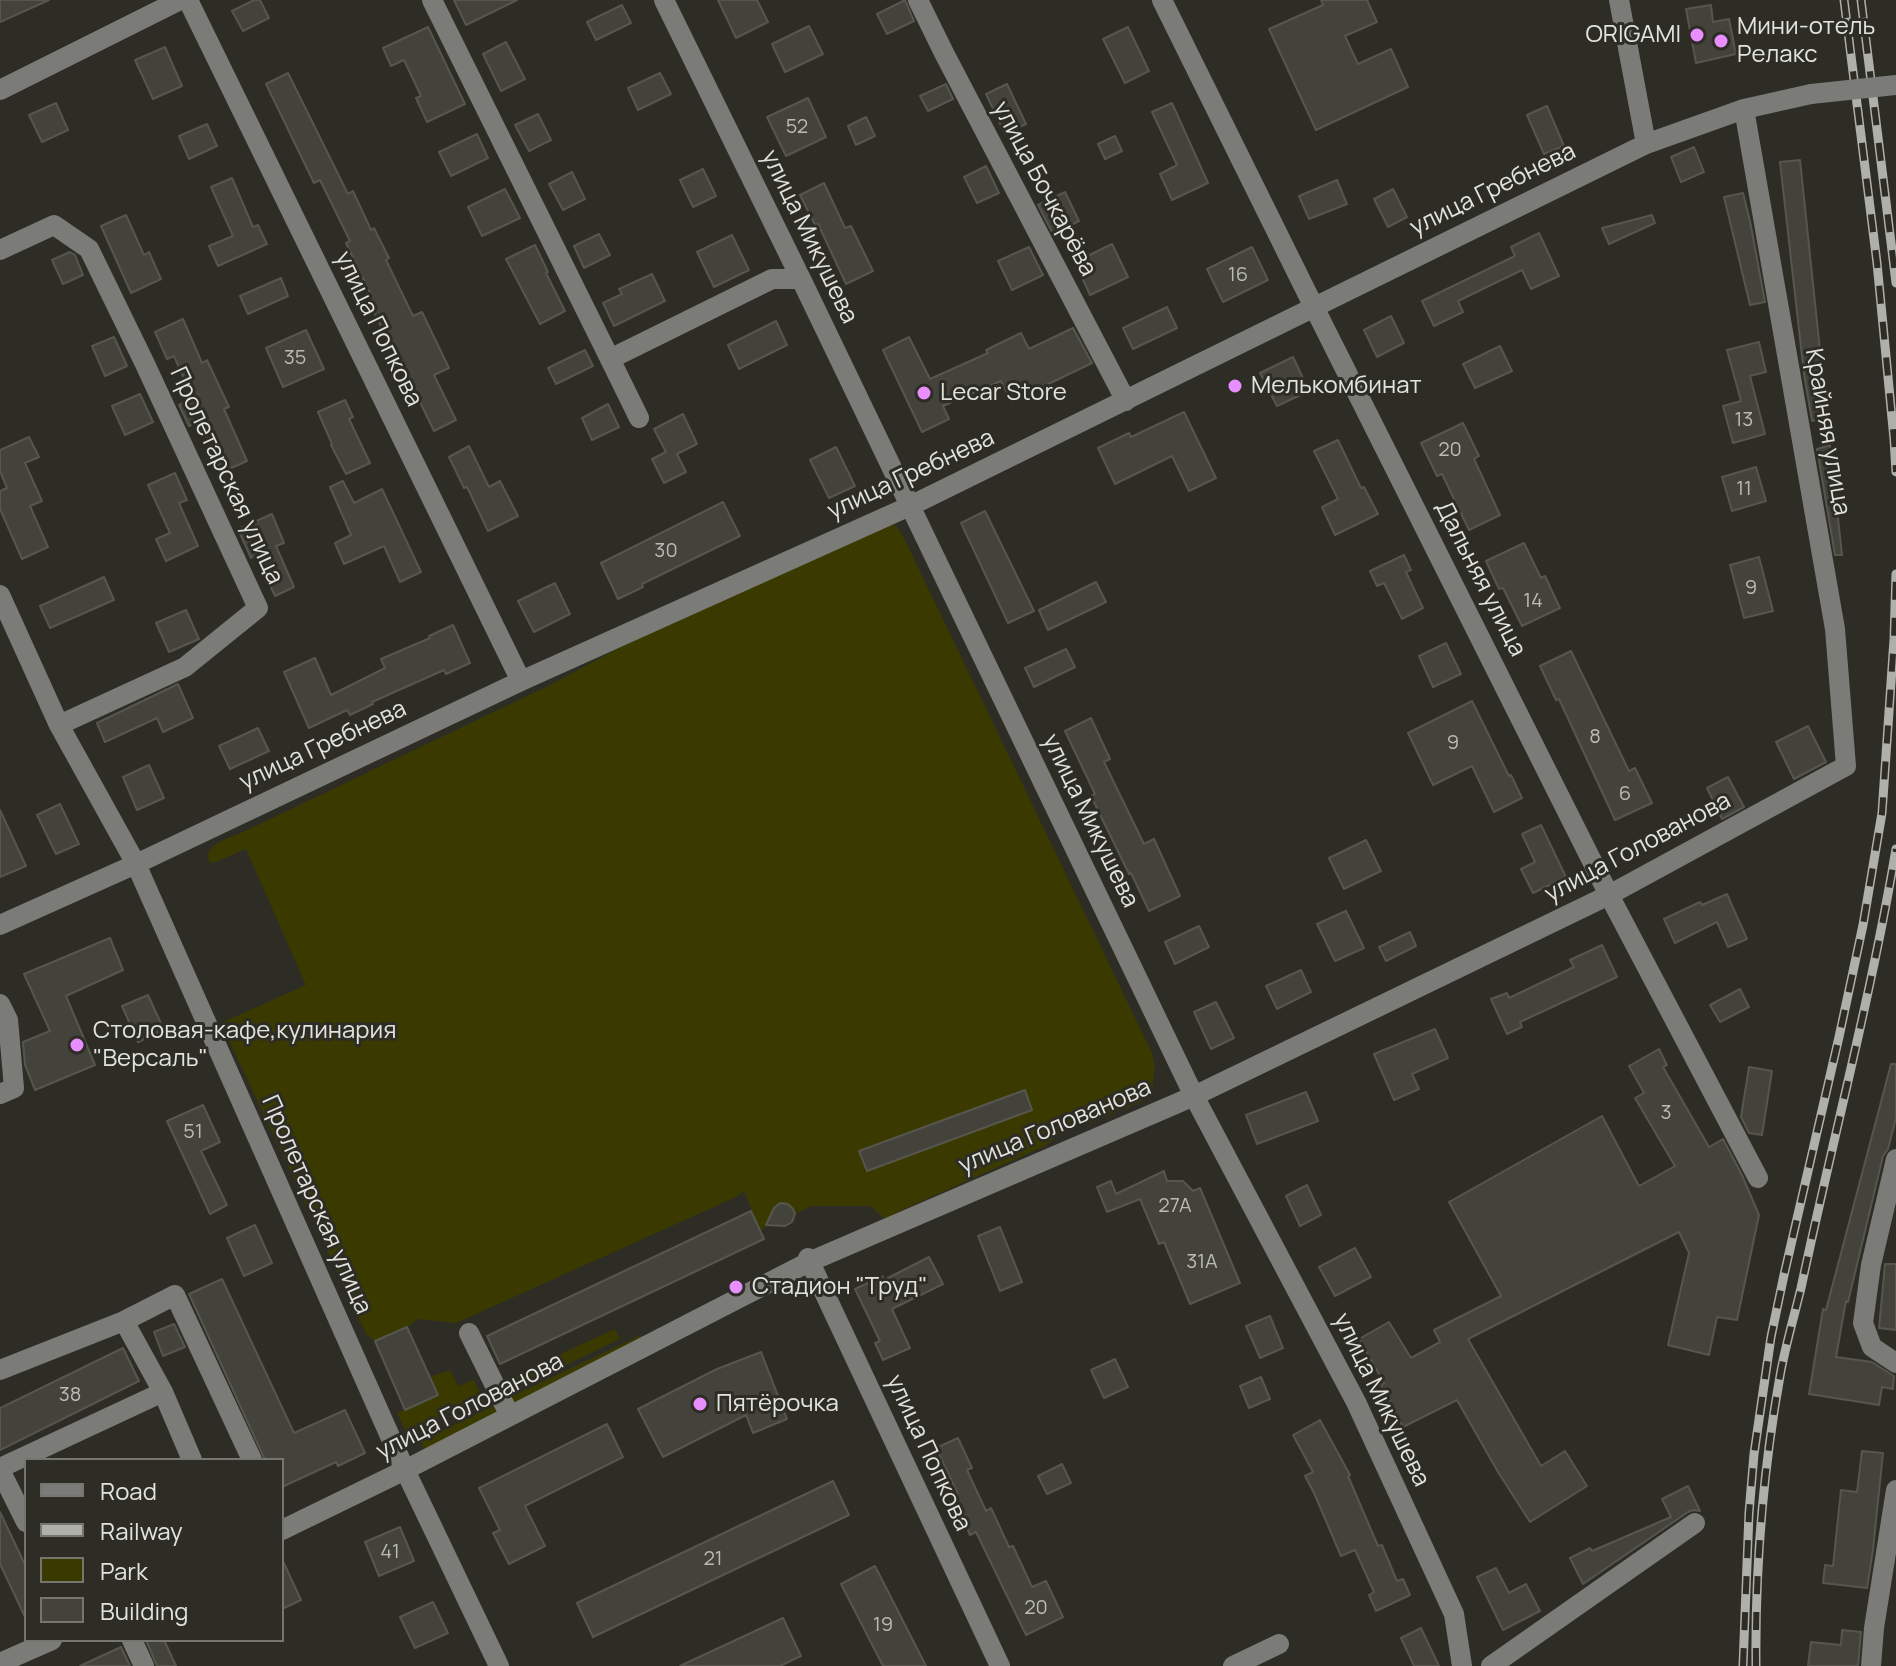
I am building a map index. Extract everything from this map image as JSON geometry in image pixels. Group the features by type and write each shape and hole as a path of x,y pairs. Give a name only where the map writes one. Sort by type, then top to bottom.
{"street":[{"path":"0,90 180,0"},
{"name":"улица Попкова","path":"188,0 521,681"},
{"path":"432,0 639,418"},
{"name":"улица Микушева","path":"664,0 1194,1096 1356,1402 1454,1614 1462,1666"},
{"name":"улица Бочкарёва","path":"918,0 1126,401"},
{"name":"Дальняя улица","path":"1162,0 1609,895 1758,1178"},
{"path":"1619,0 1646,144"},
{"name":"улица Гребнева","path":"0,925 136,864 521,681 910,506 1646,144 1744,109 1811,94 1896,85"},
{"name":"Крайняя улица","path":"1744,109 1835,629 1846,766"},
{"name":"Пролетарская улица","path":"0,250 54,225 89,249 258,608 185,667 59,725"},
{"path":"610,359 772,279 801,279"},
{"name":"Пролетарская улица","path":"0,595 59,725 136,864 405,1470 499,1666"},
{"name":"улица Голованова","path":"284,1529 405,1470 809,1260 1194,1096 1609,895 1846,766"},
{"path":"0,1004 8,1020 14,1088 0,1094"},
{"path":"1896,1159 1871,1265 1863,1323 1872,1347 1896,1363"},
{"name":"улица Попкова","path":"809,1260 1000,1666"},
{"path":"0,1370 124,1321 175,1295 251,1458"},
{"path":"124,1321 163,1392 190,1458"},
{"path":"469,1333 510,1416"},
{"path":"24,1518 0,1469 163,1392"},
{"path":"1871,1666 1896,1490"},
{"path":"1491,1666 1695,1523"},
{"path":"0,1663 47,1642"},
{"path":"133,1642 144,1666"},
{"path":"1233,1666 1279,1644"}],"green space":[{"path":"895,525 901,532 1152,1053 1155,1067 1152,1090 1139,1103 1058,1135 1045,1146 893,1214 888,1221 870,1206 811,1206 795,1214 791,1206 782,1204 774,1210 775,1222 760,1230 744,1191 456,1323 418,1319 375,1341 366,1334 221,1023 306,985 246,849 211,864 209,852 222,841 550,685 634,640"},
{"path":"615,1329 620,1339 516,1389 510,1377"},
{"path":"641,1335 645,1344 510,1412 504,1400"},
{"path":"450,1370 458,1386 474,1380 484,1402 462,1406 406,1433 397,1412 405,1410 429,1377"},
{"path":"494,1406 499,1416 425,1451 420,1441"}],"building":[{"path":"0,0 49,0 0,22"},
{"path":"260,0 269,18 243,31 232,11"},
{"path":"454,0 517,0 466,25"},
{"path":"718,0 757,0 768,22 736,38"},
{"path":"905,0 914,21 887,34 877,14"},
{"path":"1321,0 1367,0 1377,22 1345,36 1358,64 1391,49 1408,87 1316,130 1269,29 1323,5"},
{"path":"622,5 631,23 596,40 587,22"},
{"path":"1711,5 1713,22 1729,19 1736,54 1696,63 1686,9"},
{"path":"809,26 823,54 785,72 772,44"},
{"path":"428,27 465,104 427,122 416,98 421,96 404,60 391,66 383,48"},
{"path":"1128,27 1149,71 1125,83 1103,39"},
{"path":"506,42 525,79 501,91 483,54"},
{"path":"165,47 182,86 153,99 135,60"},
{"path":"288,73 348,194 353,191 371,230 374,228 413,316 422,312 449,368 434,375 456,420 434,431 366,296 370,293 346,243 350,241 320,180 314,183 266,84"},
{"path":"660,73 671,94 638,110 628,88"},
{"path":"946,84 953,99 928,111 920,96"},
{"path":"1007,84 1026,124 1005,134 986,94"},
{"path":"808,98 826,137 786,156 767,117"},
{"path":"56,103 68,130 42,142 29,115"},
{"path":"1172,103 1208,183 1172,200 1160,174 1177,165 1152,112"},
{"path":"1547,106 1564,146 1544,154 1527,115"},
{"path":"538,114 551,140 529,151 515,125"},
{"path":"866,117 875,136 856,145 848,126"},
{"path":"207,124 217,146 189,159 179,136"},
{"path":"477,134 488,158 451,176 439,152"},
{"path":"1115,136 1122,151 1105,159 1098,144"},
{"path":"1694,147 1704,172 1681,182 1671,157"},
{"path":"1800,160 1827,417 1812,421 1780,162"},
{"path":"986,166 999,193 977,203 964,177"},
{"path":"703,169 716,196 693,207 680,180"},
{"path":"572,172 585,199 563,210 549,184"},
{"path":"232,178 253,227 258,225 267,244 218,266 209,246 233,236 211,187"},
{"path":"1337,180 1347,204 1309,219 1299,196"},
{"path":"824,183 845,228 851,226 873,271 846,284 818,224 815,225 800,195"},
{"path":"505,189 520,218 482,236 468,207"},
{"path":"1393,189 1407,217 1388,227 1374,199"},
{"path":"1065,192 1079,221 1053,234 1038,205"},
{"path":"1743,193 1765,302 1750,305 1724,197"},
{"path":"126,215 144,255 149,252 161,279 131,293 101,226"},
{"path":"1652,215 1655,223 1609,244 1602,228"},
{"path":"1539,233 1559,276 1531,289 1522,270 1458,301 1463,312 1434,326 1422,301 1515,256 1511,247"},
{"path":"599,234 610,255 584,268 574,246"},
{"path":"732,235 749,270 714,287 697,252"},
{"path":"1112,244 1128,277 1090,295 1075,262"},
{"path":"535,245 565,311 540,324 506,259"},
{"path":"1029,247 1043,275 1012,290 998,261"},
{"path":"1252,247 1268,280 1223,302 1207,269"},
{"path":"70,252 75,255 83,275 63,284 52,260"},
{"path":"652,274 665,301 614,326 603,303 622,294 619,289"},
{"path":"281,278 288,296 248,314 240,296"},
{"path":"1167,307 1177,328 1133,349 1123,328"},
{"path":"1391,316 1404,343 1377,357 1364,330"},
{"path":"183,319 202,363 207,360 229,407 224,409 247,461 222,472 199,421 189,426 179,405 193,399 174,356 167,359 155,332"},
{"path":"776,321 787,345 739,369 728,345"},
{"path":"1073,328 1092,363 1011,402 1001,381 943,406 949,419 922,432 883,350 909,337 930,379 988,353 986,350 1021,333 1029,349"},
{"path":"306,330 324,369 283,387 266,348"},
{"path":"114,337 127,366 105,376 92,346"},
{"path":"1759,342 1766,372 1750,376 1765,434 1733,443 1723,406 1741,401 1727,350"},
{"path":"1500,346 1512,371 1475,388 1463,364"},
{"path":"585,350 593,366 556,384 548,368"},
{"path":"1293,357 1309,391 1277,406 1260,373"},
{"path":"140,394 153,422 125,435 112,406"},
{"path":"345,400 353,417 349,419 370,463 346,474 318,412"},
{"path":"608,404 619,427 592,440 582,418"},
{"path":"1184,412 1216,478 1189,491 1172,456 1115,484 1098,448 1129,433 1131,437"},
{"path":"683,414 697,444 677,454 686,472 664,483 652,459 666,452 654,429"},
{"path":"1463,423 1479,456 1474,459 1500,515 1469,530 1442,474 1437,476 1421,443"},
{"path":"29,437 39,457 25,463 42,501 30,506 48,547 22,559 0,509 0,491 7,488 0,471 0,450"},
{"path":"1338,440 1361,488 1364,487 1378,514 1335,535 1322,507 1338,499 1314,451"},
{"path":"1830,445 1842,555 1835,555 1817,449"},
{"path":"469,446 489,487 500,481 518,516 488,531 449,457"},
{"path":"836,447 855,486 829,498 810,460"},
{"path":"1756,467 1766,501 1732,511 1722,477"},
{"path":"175,473 187,500 179,503 198,546 166,561 156,539 170,533 148,485"},
{"path":"343,481 354,503 382,489 421,572 400,582 384,546 344,564 335,543 351,535 330,487"},
{"path":"723,502 740,536 618,599 601,563"},
{"path":"985,511 1034,611 1008,623 961,523"},
{"path":"272,514 284,543 276,546 294,587 275,596 256,555 251,558 238,529"},
{"path":"1524,543 1560,608 1522,626 1486,561"},
{"path":"1404,555 1411,570 1406,572 1423,608 1402,619 1384,583 1377,586 1370,571"},
{"path":"1759,557 1773,611 1744,618 1730,565"},
{"path":"104,577 114,600 50,628 40,606"},
{"path":"1096,582 1106,602 1048,630 1039,610"},
{"path":"555,583 570,614 534,632 518,601"},
{"path":"186,610 199,639 169,652 156,623"},
{"path":"453,625 470,663 446,674 444,670 350,715 347,710 309,728 284,672 315,658 331,695 385,668 381,659"},
{"path":"1446,643 1461,674 1433,687 1419,656"},
{"path":"1066,649 1075,667 1034,687 1025,668"},
{"path":"1571,651 1629,771 1635,768 1652,803 1615,820 1559,699 1556,700 1540,666"},
{"path":"178,684 193,718 163,732 157,718 105,742 97,723"},
{"path":"1472,701 1522,798 1494,812 1472,766 1433,785 1408,733"},
{"path":"1091,718 1110,759 1104,762 1144,844 1154,839 1180,896 1149,911 1091,796 1095,794 1065,731"},
{"path":"1808,726 1826,762 1794,779 1776,742"},
{"path":"258,728 269,751 230,769 219,746"},
{"path":"149,765 164,798 137,810 123,777"},
{"path":"1728,777 1744,807 1722,819 1707,788"},
{"path":"60,804 79,844 56,854 37,815"},
{"path":"0,810 26,866 0,877"},
{"path":"1541,825 1566,877 1533,893 1521,869 1535,862 1522,834"},
{"path":"1366,840 1381,871 1344,889 1329,858"},
{"path":"1727,894 1747,939 1728,947 1717,922 1675,943 1664,919 1700,902 1702,905"},
{"path":"1346,911 1364,948 1335,961 1317,924"},
{"path":"1199,926 1209,947 1175,964 1165,942"},
{"path":"1410,932 1416,946 1386,961 1379,947"},
{"path":"110,938 123,970 66,996 95,1065 35,1090 25,1065 23,1042 50,1031 24,974"},
{"path":"1602,945 1617,977 1520,1022 1522,1027 1507,1034 1491,999 1507,993 1509,998 1574,967 1570,960"},
{"path":"1301,970 1311,992 1277,1009 1266,986"},
{"path":"1740,989 1749,1007 1720,1022 1710,1005"},
{"path":"148,995 164,1030 138,1042 122,1006"},
{"path":"1216,1002 1234,1038 1211,1049 1194,1012"},
{"path":"1435,1029 1448,1058 1412,1074 1419,1089 1394,1100 1374,1054"},
{"path":"1659,1049 1667,1065 1663,1067 1709,1147 1723,1139 1759,1215 1737,1320 1717,1317 1709,1355 1668,1345 1689,1253 1679,1232 1468,1339 1541,1466 1565,1451 1587,1486 1530,1522 1457,1400 1403,1427 1381,1385 1384,1383 1359,1339 1389,1322 1411,1358 1440,1342 1434,1330 1501,1296 1449,1202 1602,1116 1639,1186 1675,1166 1635,1098 1644,1093 1629,1066"},
{"path":"1891,1064 1896,1064 1896,1118 1888,1149 1883,1156 1846,1301 1836,1357 1872,1362 1894,1376 1893,1389 1882,1387 1879,1405 1809,1394 1823,1309 1826,1310"},
{"path":"1749,1067 1772,1071 1762,1135 1749,1133 1741,1117"},
{"path":"1025,1090 1032,1110 867,1171 859,1151"},
{"path":"1306,1092 1318,1121 1257,1144 1246,1115"},
{"path":"203,1105 220,1142 201,1151 227,1205 210,1214 167,1121"},
{"path":"1164,1171 1167,1181 1183,1181 1193,1191 1200,1188 1240,1283 1190,1304 1164,1242 1159,1244 1140,1199 1107,1212 1097,1187 1111,1181 1116,1194"},
{"path":"1307,1185 1321,1215 1300,1226 1286,1196"},
{"path":"780,1203 788,1204 793,1209 792,1222 785,1226 766,1225 774,1208"},
{"path":"751,1211 764,1239 500,1364 487,1336"},
{"path":"255,1225 272,1263 244,1276 227,1238"},
{"path":"1000,1227 1022,1282 1000,1291 978,1236"},
{"path":"1355,1248 1371,1277 1335,1296 1319,1267"},
{"path":"929,1257 943,1284 892,1309 910,1348 883,1360 875,1343 880,1341 855,1289 882,1276 884,1280"},
{"path":"1885,1264 1896,1264 1896,1330 1879,1328"},
{"path":"222,1279 294,1433 345,1410 365,1453 338,1466 336,1462 284,1486 284,1458 264,1458 189,1294"},
{"path":"1270,1316 1283,1348 1260,1358 1246,1326"},
{"path":"174,1324 185,1347 163,1356 154,1332"},
{"path":"407,1327 438,1395 405,1410 375,1341"},
{"path":"123,1348 139,1381 0,1450 0,1408"},
{"path":"761,1352 787,1419 753,1433 746,1415 663,1457 638,1409 717,1369"},
{"path":"1115,1359 1128,1387 1104,1398 1091,1370"},
{"path":"1261,1377 1270,1399 1249,1408 1240,1386"},
{"path":"1320,1420 1350,1475 1378,1546 1382,1545 1397,1581 1403,1579 1410,1595 1376,1611 1369,1595 1374,1592 1355,1550 1341,1556 1305,1476 1313,1472 1293,1435"},
{"path":"607,1424 623,1457 525,1506 545,1546 509,1564 493,1533 500,1530 479,1488"},
{"path":"958,1438 972,1468 967,1470 986,1511 991,1508 1032,1587 1046,1581 1063,1617 1026,1635 976,1532 970,1535 964,1521 967,1520 955,1495 958,1494 936,1448"},
{"path":"1862,1451 1883,1453 1867,1588 1823,1583 1825,1565 1833,1566 1841,1490 1857,1492"},
{"path":"1062,1464 1071,1483 1047,1494 1038,1476"},
{"path":"833,1481 849,1515 593,1637 577,1603"},
{"path":"1688,1486 1700,1511 1688,1512 1583,1584 1570,1558 1671,1517 1662,1499"},
{"path":"0,1512 24,1563 24,1615 0,1564"},
{"path":"400,1527 414,1561 379,1576 365,1542"},
{"path":"284,1563 301,1600 284,1608"},
{"path":"875,1566 926,1666 883,1666 841,1584"},
{"path":"1496,1568 1509,1593 1526,1584 1540,1611 1503,1630 1477,1577"},
{"path":"433,1602 448,1633 415,1648 400,1617"},
{"path":"783,1618 801,1656 780,1666 680,1666"},
{"path":"1421,1628 1439,1666 1414,1666 1401,1638"},
{"path":"1842,1630 1861,1632 1858,1666 1808,1666 1811,1642 1841,1645"},
{"path":"147,1642 165,1642 176,1666 157,1666"},
{"path":"121,1647 130,1666 80,1666"}],"railway":[{"path":"1844,0 1877,263 1896,472"},
{"path":"1861,0 1896,283"},
{"path":"1743,1666 1754,1454 1771,1337 1863,925 1882,813 1896,574"},
{"path":"1756,1666 1761,1520 1780,1376 1863,1014 1896,849"}],"place":[{"name":"ORIGAMI","path":"1697,35"},
{"name":"Мини-отель Релакс","path":"1721,41"},
{"name":"Мелькомбинат","path":"1235,386"},
{"name":"Lecar Store","path":"924,393"},
{"name":"Столовая-кафе,кулинария \"Версаль\"","path":"77,1045"},
{"name":"Стадион \"Труд\"","path":"736,1287"},
{"name":"Пятёрочка","path":"700,1404"}]}
